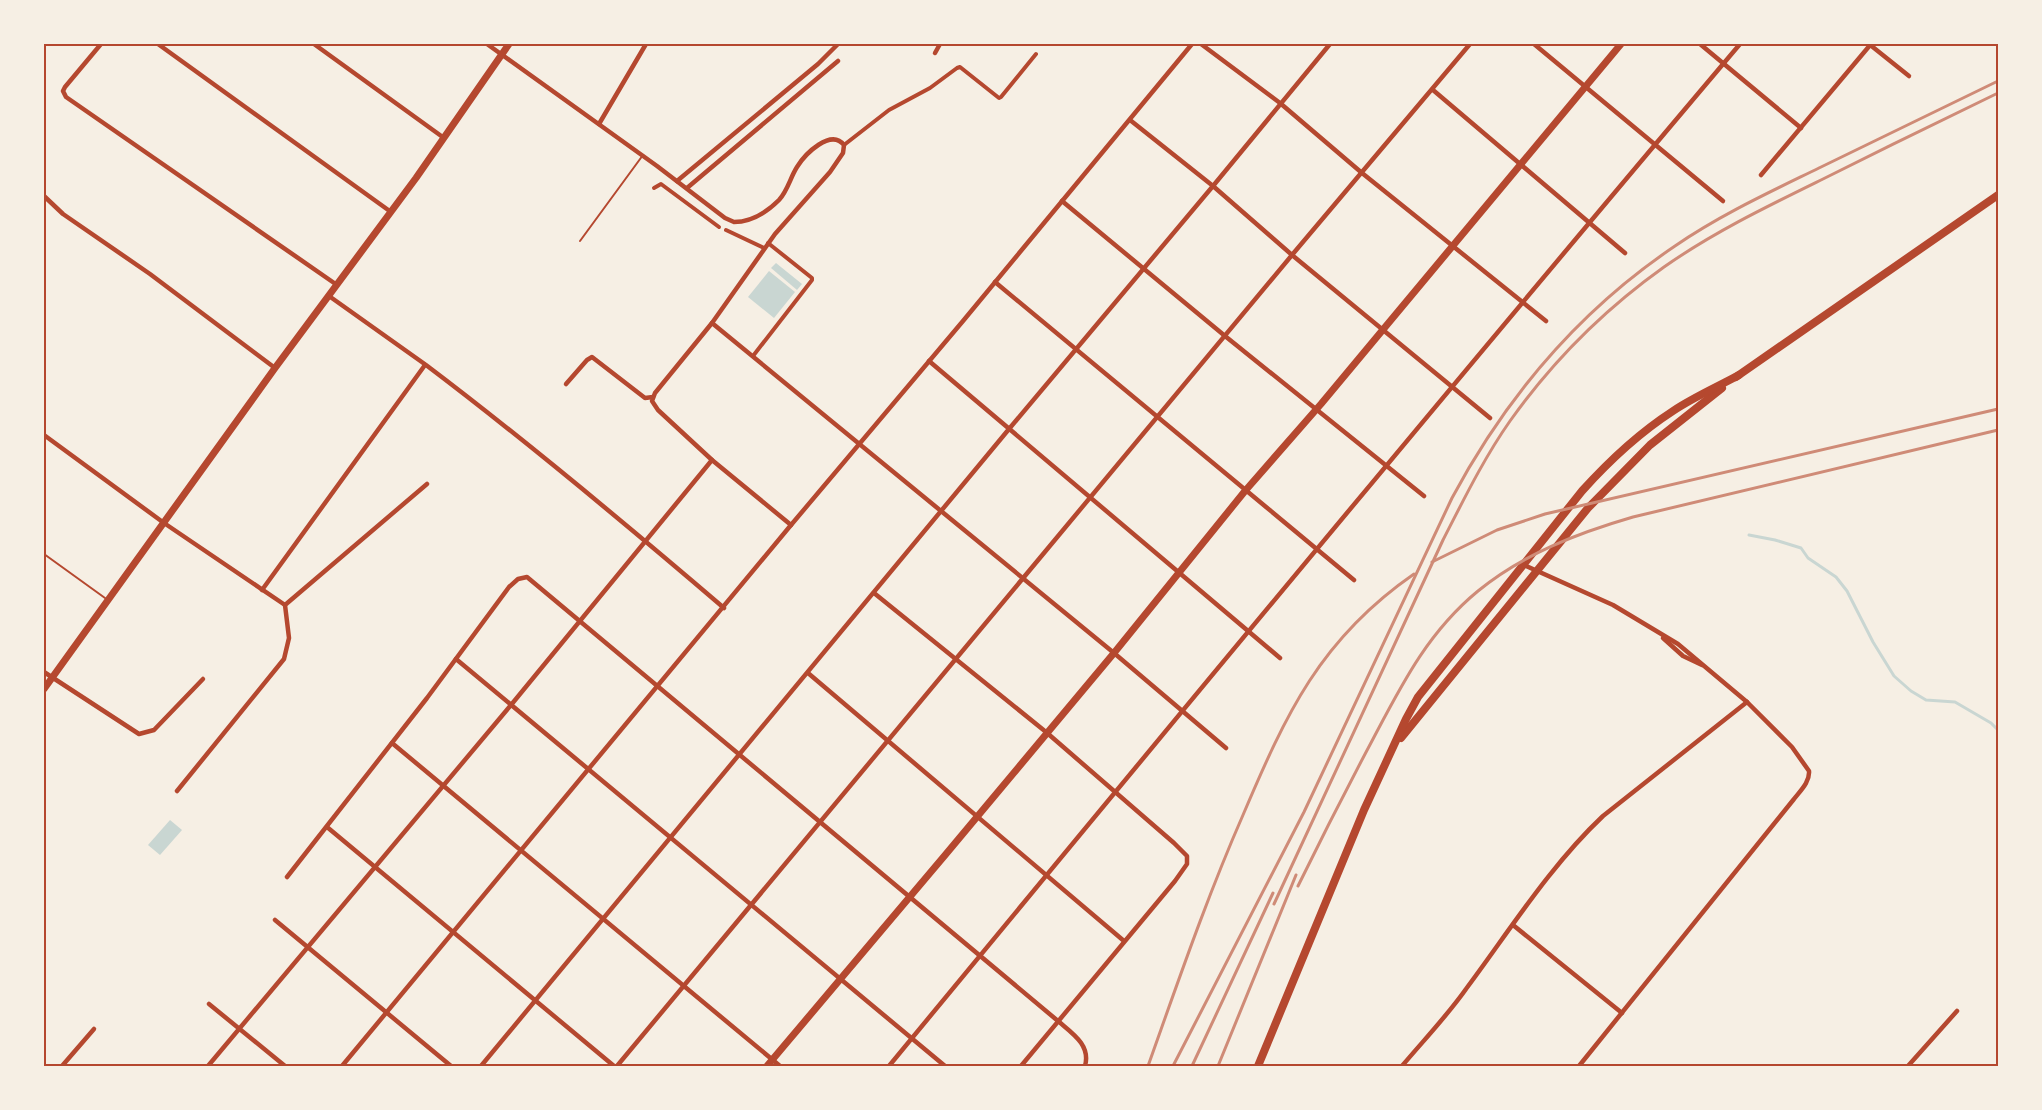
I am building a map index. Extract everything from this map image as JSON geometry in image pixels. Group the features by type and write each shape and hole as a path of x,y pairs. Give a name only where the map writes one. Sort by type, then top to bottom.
{"main road":[{"path":"44,689 275,368 391,212 509,44"},
{"path":"767,1066 1620,44"},
{"path":"1395,746 1588,508 1634,460 1738,375 1998,195"},
{"path":"1258,1066 1364,810 1406,719 1432,678 1582,491 1620,452 1674,410 1738,375"},
{"path":"1558,523 1570,530"}],"street":[{"path":"101,44 65,87 64,94 73,103 337,285"},
{"path":"158,44 391,212"},
{"path":"314,44 444,138"},
{"path":"487,44 643,155 725,218 734,222 759,216 780,199 807,154 833,138 838,139 844,145"},
{"path":"599,124 646,44"},
{"path":"677,181 811,70 838,44"},
{"path":"935,53 940,44"},
{"path":"342,1066 1191,44"},
{"path":"1202,44 1280,103 1362,173 1546,321"},
{"path":"481,1066 1330,44"},
{"path":"327,827 616,1066 1470,44"},
{"path":"1534,44 1724,201"},
{"path":"1700,44 1801,128"},
{"path":"889,1066 1386,465 1740,44"},
{"path":"1761,175 1870,44 1909,76"},
{"path":"791,525 712,460 658,410 652,404 653,397 712,323 764,248 830,172 843,153 844,145 889,110 960,67 999,98 1036,54"},
{"path":"687,188 838,61"},
{"path":"1432,90 1625,253"},
{"path":"1130,120 1214,186 1292,255 1490,418"},
{"path":"654,188 661,184 719,227"},
{"path":"44,196 63,214 150,274 275,368"},
{"path":"1062,201 1424,496"},
{"path":"726,230 764,248"},
{"path":"753,356 812,280 768,243"},
{"path":"995,282 1354,580"},
{"path":"329,296 425,365 572,480 724,608"},
{"path":"712,323 1114,653 1226,748"},
{"path":"566,384 586,360 592,357 645,398 653,397"},
{"path":"929,361 1089,499 1179,571 1280,658"},
{"path":"262,590 425,365"},
{"path":"44,435 164,523 285,605 289,638 284,659 177,791"},
{"path":"208,1066 511,705 712,460"},
{"path":"285,605 427,484"},
{"path":"1524,565 1606,601 1687,650 1747,702 1792,747 1810,776 1768,832 1579,1066"},
{"path":"287,878 509,587 518,579 527,577 1058,1021 1085,1048 1087,1058 1085,1066"},
{"path":"874,593 1046,732 1187,856 1188,860 1184,869 1021,1066"},
{"path":"456,659 945,1066"},
{"path":"44,672 143,735 154,730 203,679"},
{"path":"808,673 1124,941"},
{"path":"1402,1066 1465,991 1574,844 1603,816 1747,702"},
{"path":"392,743 780,1066"},
{"path":"275,920 451,1066"},
{"path":"1513,925 1622,1013"},
{"path":"209,1004 285,1066"},
{"path":"1908,1066 1957,1011"},
{"path":"62,1066 94,1029"}],"lane":[{"path":"580,241 643,155"},
{"path":"44,554 108,600"}],"shaded area":[{"path":"776,263 802,284 797,290 771,268"},
{"path":"769,271 795,292 774,318 748,297"},
{"path":"170,820 182,830 160,855 148,845"}],"waterway":[{"path":"1749,535 1801,548 1808,558 1836,577 1847,591 1873,642 1894,676 1911,691 1926,700 1955,702 1991,723 1998,730"}],"railway":[{"path":"1173,1066 1304,812 1452,498 1496,425 1548,358 1608,298 1640,271 1692,235 1764,195 1998,81"},
{"path":"1274,904 1443,540 1492,449 1543,378 1621,300 1702,242 1782,199 1998,93"},
{"path":"1432,562 1497,530 1545,514 1998,409"},
{"path":"1298,886 1384,719 1430,641 1460,607 1513,566 1552,546 1633,517 1998,430"},
{"path":"1148,1066 1217,877 1259,778 1291,712 1309,681 1354,625 1381,599 1414,574"},
{"path":"1218,1066 1296,875"},
{"path":"1192,1066 1273,893"}]}
